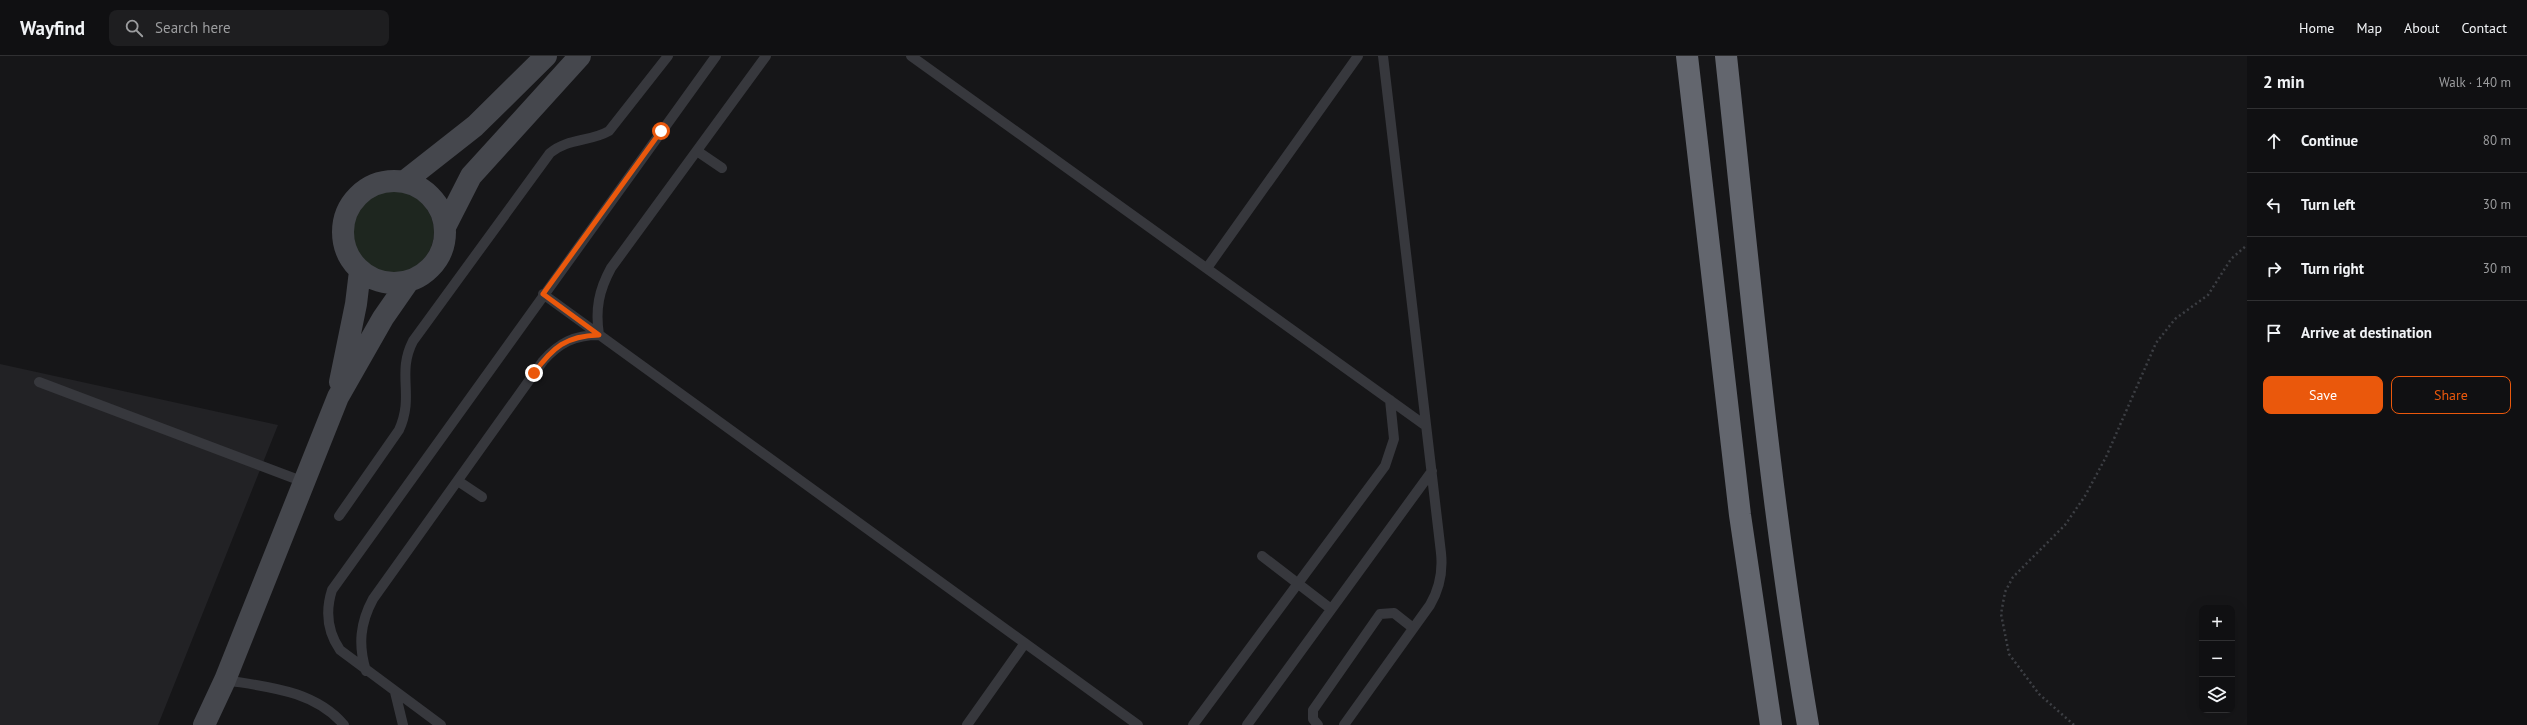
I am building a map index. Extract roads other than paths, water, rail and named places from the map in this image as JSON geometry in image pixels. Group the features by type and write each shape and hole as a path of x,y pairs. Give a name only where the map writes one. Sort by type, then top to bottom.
{"highway":[{"path":"1687,56 1740,515 1771,725"},
{"path":"1726,56 1773,487 1794,645 1808,725"}],"main road":[{"path":"405,181 466,134 546,56"},
{"path":"445,227 471,176 580,56"},
{"path":"204,725 225,680 338,397 383,318 408,282 428,270 438,258 444,243 445,227 443,214 428,192 405,181 388,180 372,185 358,194 348,208 342,224 343,242 349,258 360,271 382,282 408,282"},
{"path":"338,397 356,304 360,271"}],"lane":[{"path":"339,516 399,430 404,420 408,398 404,363 413,341 550,153 567,142 595,138 608,131 668,56"},
{"path":"441,725 366,671 340,650 330,631 327,610 332,590 543,294 716,56"},
{"path":"599,335 596,317 598,300 603,283 611,268 766,56"},
{"path":"911,56 1426,426"},
{"path":"1207,268 1358,56"},
{"path":"1344,725 1435,596 1442,575 1432,471 1383,56"},
{"path":"697,151 722,168"},
{"path":"543,294 1138,725"},
{"path":"366,671 361,642 366,612 458,481 554,349 567,340 578,337 599,335"},
{"path":"39,382 304,482"},
{"path":"1194,725 1385,466 1394,439 1390,400"},
{"path":"1247,725 1432,471"},
{"path":"458,481 482,497"},
{"path":"1262,556 1331,609"},
{"path":"1318,725 1313,719 1313,710 1380,614 1394,613 1413,628"},
{"path":"967,725 1024,643"},
{"path":"225,680 294,693 324,707 344,725"},
{"path":"395,692 403,725"}]}
